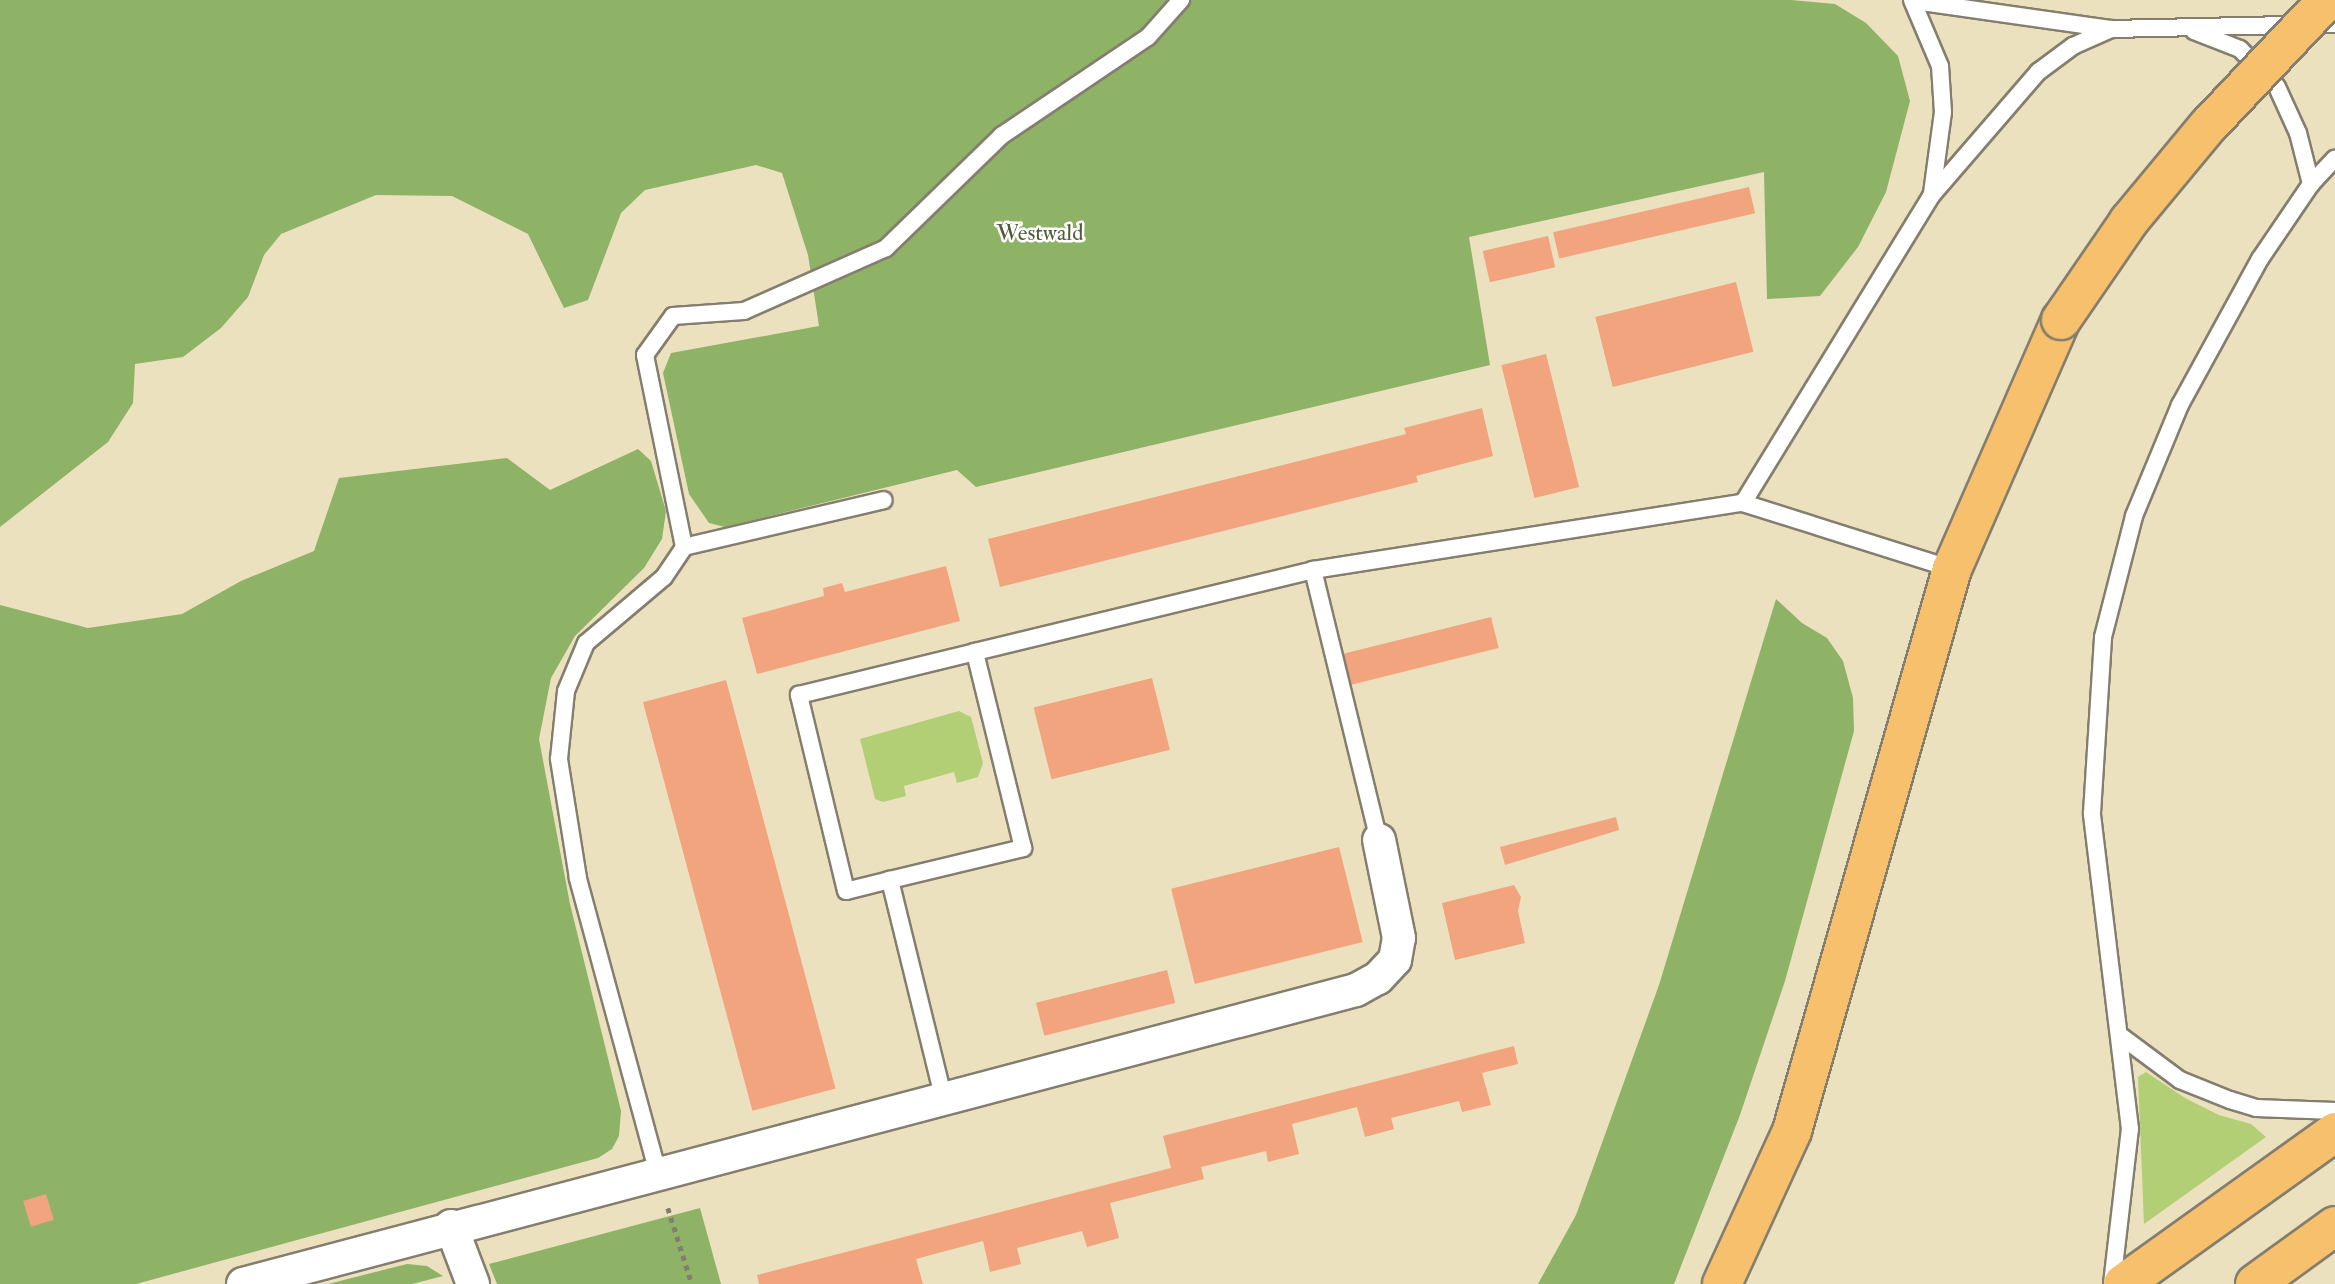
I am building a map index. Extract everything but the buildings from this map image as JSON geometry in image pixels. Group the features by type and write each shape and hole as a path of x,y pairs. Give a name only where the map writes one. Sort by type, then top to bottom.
{"highway":[{"path":"1722,1284 1792,1131 1952,569 2061,320 2129,221 2208,126 2327,0"},
{"path":"2123,1284 2335,1132"},
{"path":"2255,1284 2335,1226"}],"street":[{"path":"243,1284 451,1226 659,1177 1356,990 1378,978 1395,960 1399,938 1379,840"},
{"path":"451,1226 472,1284"}],"lane":[{"path":"684,547 645,355 673,316 744,311 886,248 1001,136 1148,37 1181,0"},
{"path":"1913,1 2111,29 2335,24"},
{"path":"1913,1 1940,66 1943,113 1931,196"},
{"path":"2185,28 2240,49 2277,87 2298,132 2311,184"},
{"path":"1743,503 1931,196 2038,72 2073,46 2111,29"},
{"path":"2112,1284 2130,1129 2122,1037 2103,930 2092,813 2103,637 2134,516 2179,405 2260,259 2311,184 2335,158"},
{"path":"659,1177 578,878 559,759 559,726 574,665 586,643 664,577 684,547 884,500"},
{"path":"975,652 1023,848 846,891 799,695 975,652 1312,570 1743,503 1952,569"},
{"path":"1312,570 1379,840"},
{"path":"890,880 944,1100"},
{"path":"2122,1037 2180,1080 2230,1100 2256,1108 2335,1111"}],"path":[{"path":"659,1177 692,1284"}],"green space":[{"name":"Westwald","path":"0,0 1791,0 1835,4 1866,23 1898,56 1910,101 1886,192 1858,247 1820,296 1767,299 1764,172 1469,237 1490,365 976,487 957,470 725,527 709,523 689,494 663,373 671,353 819,326 808,255 782,173 756,165 645,190 621,213 588,300 564,308 528,234 452,196 376,195 281,234 264,255 248,297 221,328 183,357 135,364 133,403 108,442 0,527"},
{"path":"638,449 651,461 666,511 662,539 644,568 575,636 551,678 539,739 570,904 621,1111 619,1136 612,1149 598,1158 136,1284 0,1284 0,605 88,628 182,614 241,581 314,551 339,478 507,458 550,490"},
{"path":"1776,599 1802,623 1827,638 1843,661 1853,698 1854,731 1785,981 1740,1115 1674,1284 1538,1284 1576,1215 1659,985"},
{"path":"959,711 971,717 983,763 978,777 957,783 954,772 904,786 906,796 883,802 875,799 860,739"},
{"path":"2146,1072 2185,1098 2219,1115 2251,1124 2266,1137 2144,1224 2138,1077"},
{"path":"700,1208 721,1284 497,1284 489,1264"},
{"path":"407,1264 427,1266 443,1276 412,1284 328,1284"}]}
